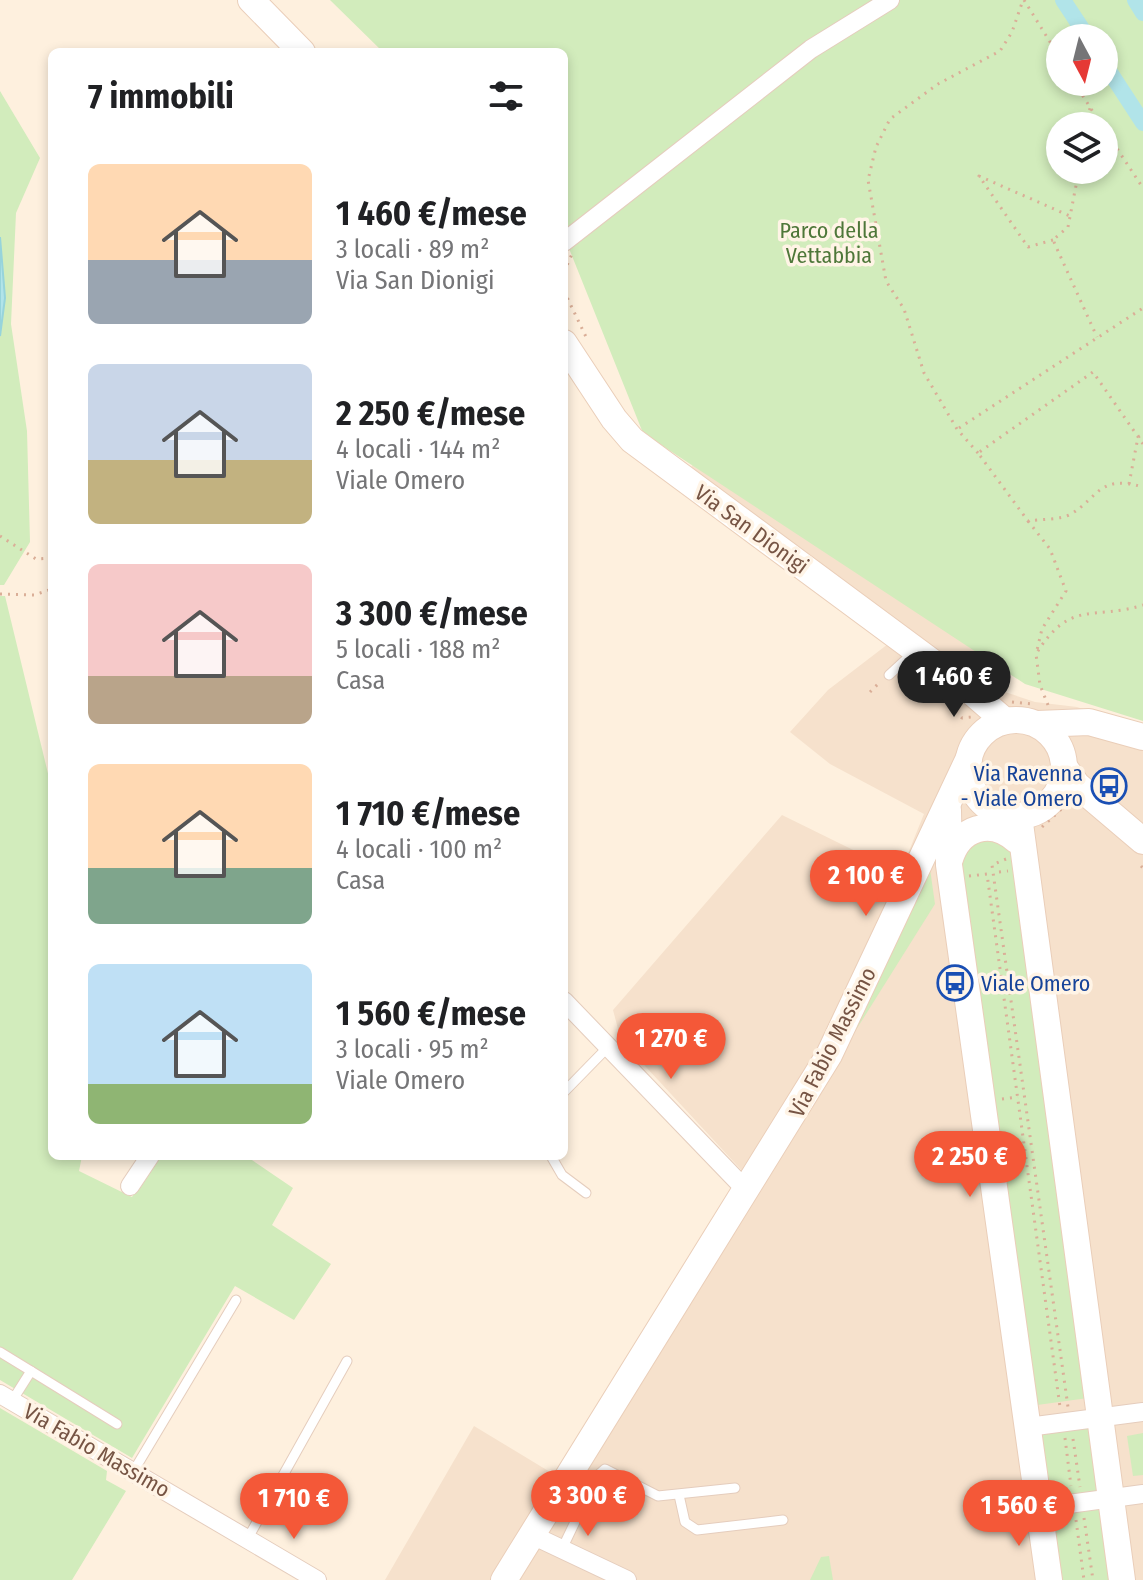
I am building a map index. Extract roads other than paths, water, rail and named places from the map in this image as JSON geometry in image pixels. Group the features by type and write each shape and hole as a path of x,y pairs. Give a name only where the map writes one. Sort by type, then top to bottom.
{"street":[{"path":"251,0 298,48"},
{"path":"568,230 586,223 811,49 890,0"},
{"path":"568,248 586,223"},
{"name":"Via San Dionigi","path":"574,345 614,419 632,440 967,688 985,724"},
{"path":"1029,823 983,803 969,779 969,758 985,724 1021,720 1051,724 1089,722 1143,737"},
{"path":"1051,724 1064,787"},
{"name":"Via Fabio Massimo","path":"504,1580 829,1055 969,758"},
{"path":"1064,787 1101,805 1142,858"},
{"path":"1018,855 1029,823 1064,787"},
{"path":"948,803 1049,1580"},
{"path":"956,868 960,838 981,827 1004,831 1018,855 1122,1580"},
{"path":"568,1005 747,1191"},
{"path":"130,1186 147,1160"},
{"name":"Via Fabio Massimo","path":"6,1397 317,1580"},
{"path":"1028,1427 1143,1412"},
{"path":"1039,1508 1143,1494"},
{"path":"532,1535 627,1580"}],"lane":[{"path":"889,675 916,650"},
{"path":"568,1088 608,1047"},
{"path":"553,1160 562,1175 586,1193"},
{"path":"133,1472 236,1300"},
{"path":"0,1352 117,1424"},
{"path":"248,1538 347,1361"},
{"path":"6,1397 31,1371"},
{"path":"562,1549 597,1476 605,1469 658,1496 735,1488"},
{"path":"679,1495 685,1522 697,1530 783,1520"}],"water":[{"path":"0,237 5,298 0,336"}],"waterway":[{"path":"1063,0 1079,24"},
{"path":"1135,0 1143,13"},
{"path":"1118,85 1143,123"}],"place":[{"name":"Via Ravenna - Viale Omero","path":"1109,786"},
{"name":"Viale Omero","path":"955,983"}],"park label":[{"name":"Parco della Vettabbia","path":"829,242"}]}
